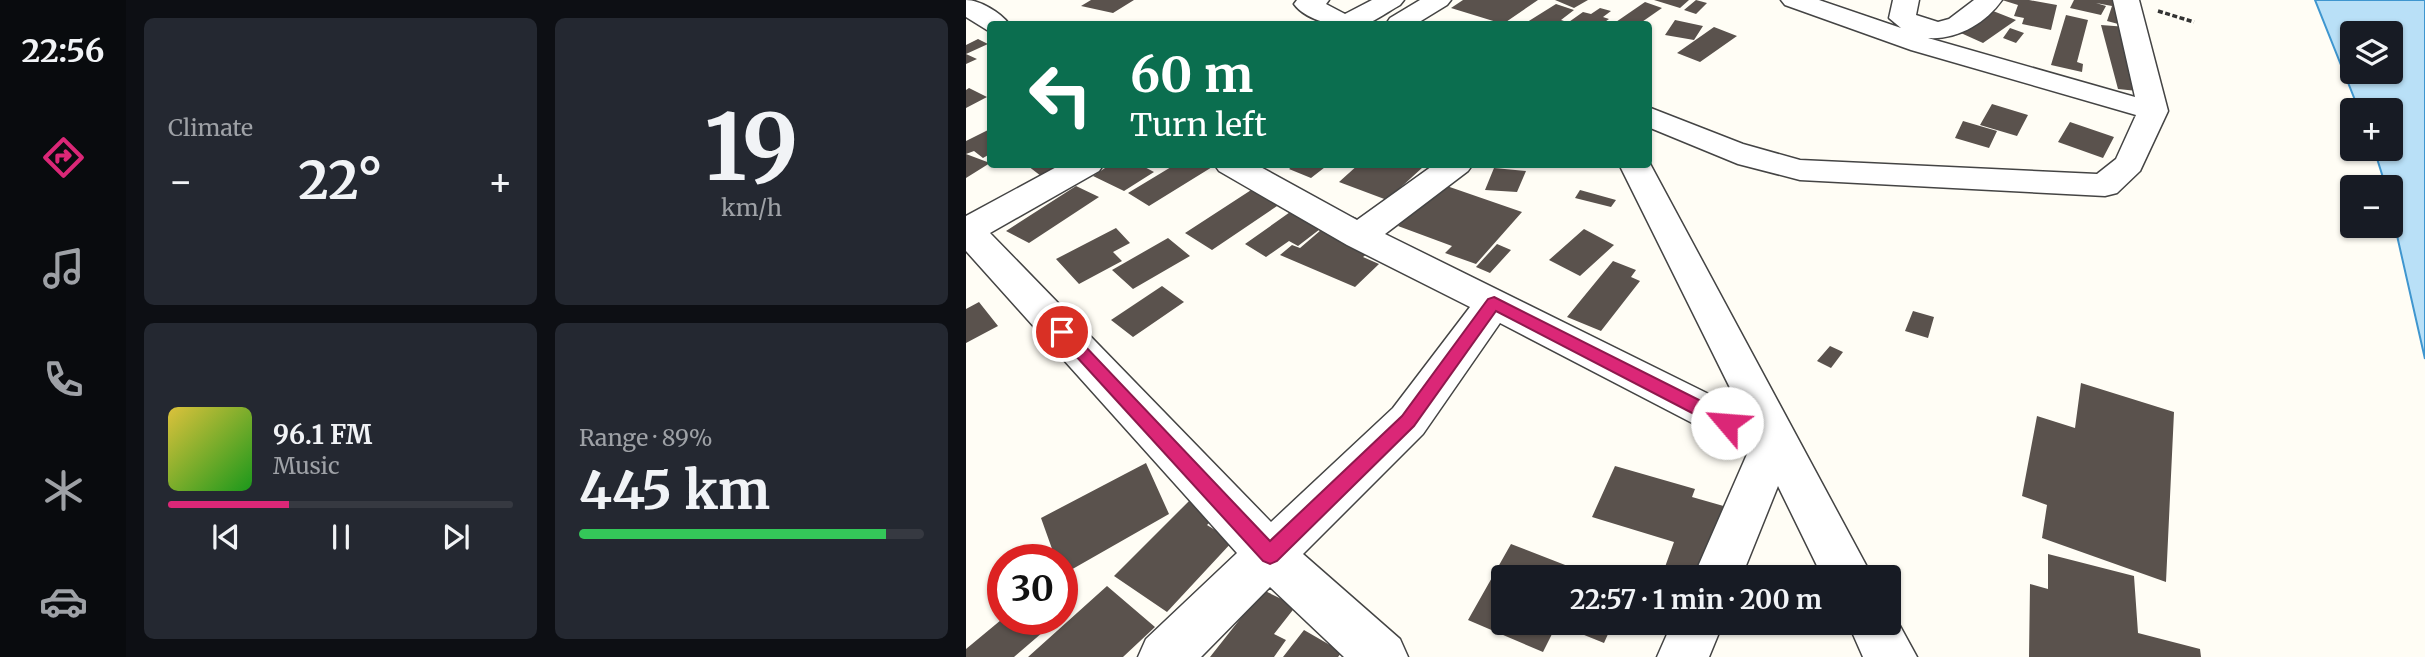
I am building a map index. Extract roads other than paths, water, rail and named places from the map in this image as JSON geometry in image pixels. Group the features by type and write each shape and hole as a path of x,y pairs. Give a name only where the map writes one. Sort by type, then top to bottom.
{"street":[{"path":"1316,0 1307,4 1339,21"},
{"path":"1351,21 1391,0"},
{"path":"1416,21 1438,0"},
{"path":"1794,0 1922,44 2153,111"},
{"path":"1906,0 1902,18 1924,30 1938,32 1951,30 1989,0"},
{"path":"1652,118 1731,151 1785,168 1847,174 1912,174 2105,185 2129,164 2153,111 2126,0"},
{"path":"966,6 991,21"},
{"path":"1081,168 966,230 1270,555 1382,657"},
{"path":"1237,168 1359,236 1750,435 1776,437"},
{"path":"1359,236 1452,168"},
{"path":"1637,168 1842,565"},
{"path":"1164,657 1408,421 1494,303"},
{"path":"1722,565 1776,437"},
{"path":"1684,657 1693,635"},
{"path":"1879,635 1891,657"}],"water":[{"path":"2315,0 2425,0 2425,359 2398,238 2403,238 2403,175 2382,175 2378,161 2403,161 2403,98 2354,98 2349,84 2403,84 2403,21 2340,21 2340,62"}]}
